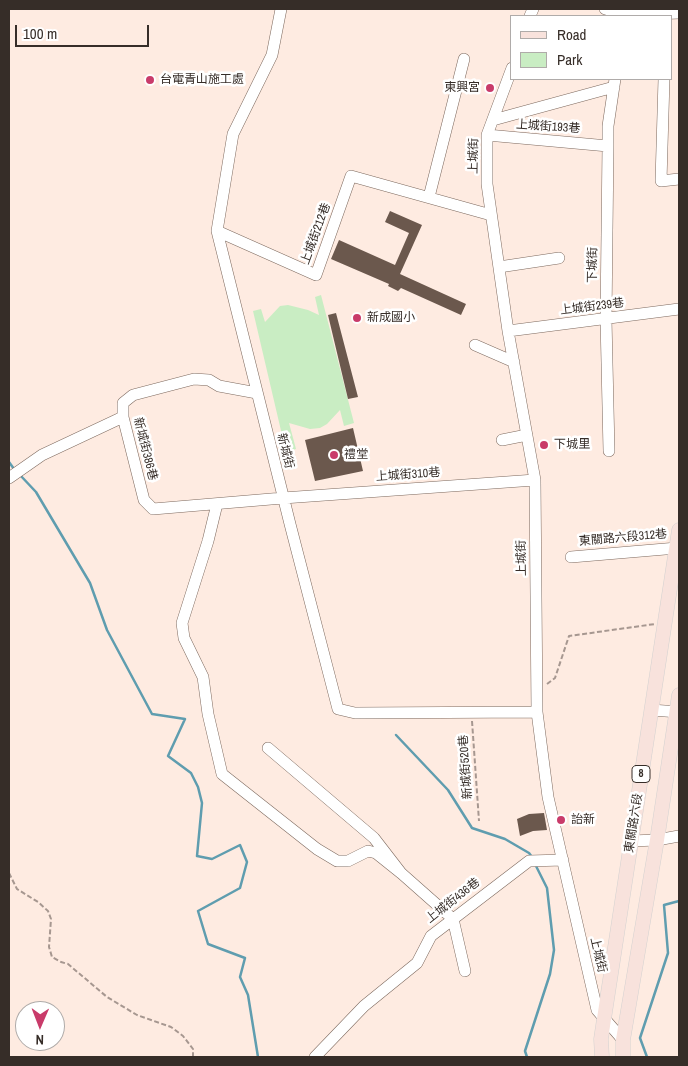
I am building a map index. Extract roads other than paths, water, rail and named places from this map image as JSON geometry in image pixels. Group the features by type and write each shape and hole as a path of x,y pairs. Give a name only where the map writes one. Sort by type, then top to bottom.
{"main road":[{"name":"東關路六段","path":"602,1057 601,1040 604,1019 679,530"},
{"name":"東關路六段","path":"623,1057 623,1040 678,712 679,695"}],"street":[{"name":"新城街","path":"281,9 272,55 233,134 217,230 283,498 338,709 355,713 537,712"},
{"path":"605,9 626,14 679,13"},
{"path":"429,198 464,59"},
{"name":"上城街","path":"510,73 487,135 487,184 508,331 535,480 537,712 548,797 597,1010 623,1040"},
{"path":"664,80 661,182 679,179"},
{"path":"493,120 615,83"},
{"name":"下城街","path":"609,451 606,319 608,126 615,83"},
{"name":"上城街193巷","path":"487,135 608,146"},
{"name":"上城街212巷","path":"217,230 316,275 351,176 491,215"},
{"path":"499,267 559,258"},
{"name":"上城街239巷","path":"508,331 679,309"},
{"path":"475,345 514,362"},
{"name":"新城街386巷","path":"257,393 219,386 209,380 194,379 133,395 123,403 123,417 144,500 153,509 283,498"},
{"path":"9,478 42,455 123,417"},
{"path":"502,440 527,435"},
{"name":"上城街310巷","path":"283,498 535,480"},
{"path":"217,504 208,541 182,623 184,638 203,677 208,714 222,774 317,849 337,861 348,861 368,851 376,853 401,873 454,919 465,971"},
{"name":"東關路六段312巷","path":"571,557 677,548"},
{"path":"651,710 678,712"},
{"path":"268,748 374,838 401,873"},
{"path":"631,841 657,840 679,836"},
{"name":"上城街436巷","path":"315,1057 364,1006 417,963 431,936 529,861 562,860"}],"waterway":[{"path":"9,462 14,469"},
{"path":"20,475 36,492 90,583 107,630 152,714 185,719 168,756 191,773 198,787 202,803 197,856 212,859 240,845 247,862 240,888 198,911 208,944 245,958 240,977 248,995 258,1057"},
{"path":"396,735 448,790 472,828 505,839 529,853 532,857"},
{"path":"527,1057 525,1051 550,974 554,950 547,888 535,864"},
{"path":"647,1057 640,1038 668,953 664,905 679,901"}],"place":[{"name":"台電青山施工處","path":"150,80"},
{"name":"東興宮","path":"490,88"},
{"name":"新成國小","path":"357,318"},
{"name":"下城里","path":"544,445"},
{"name":"禮堂","path":"334,455"},
{"name":"詒新","path":"561,820"}]}
